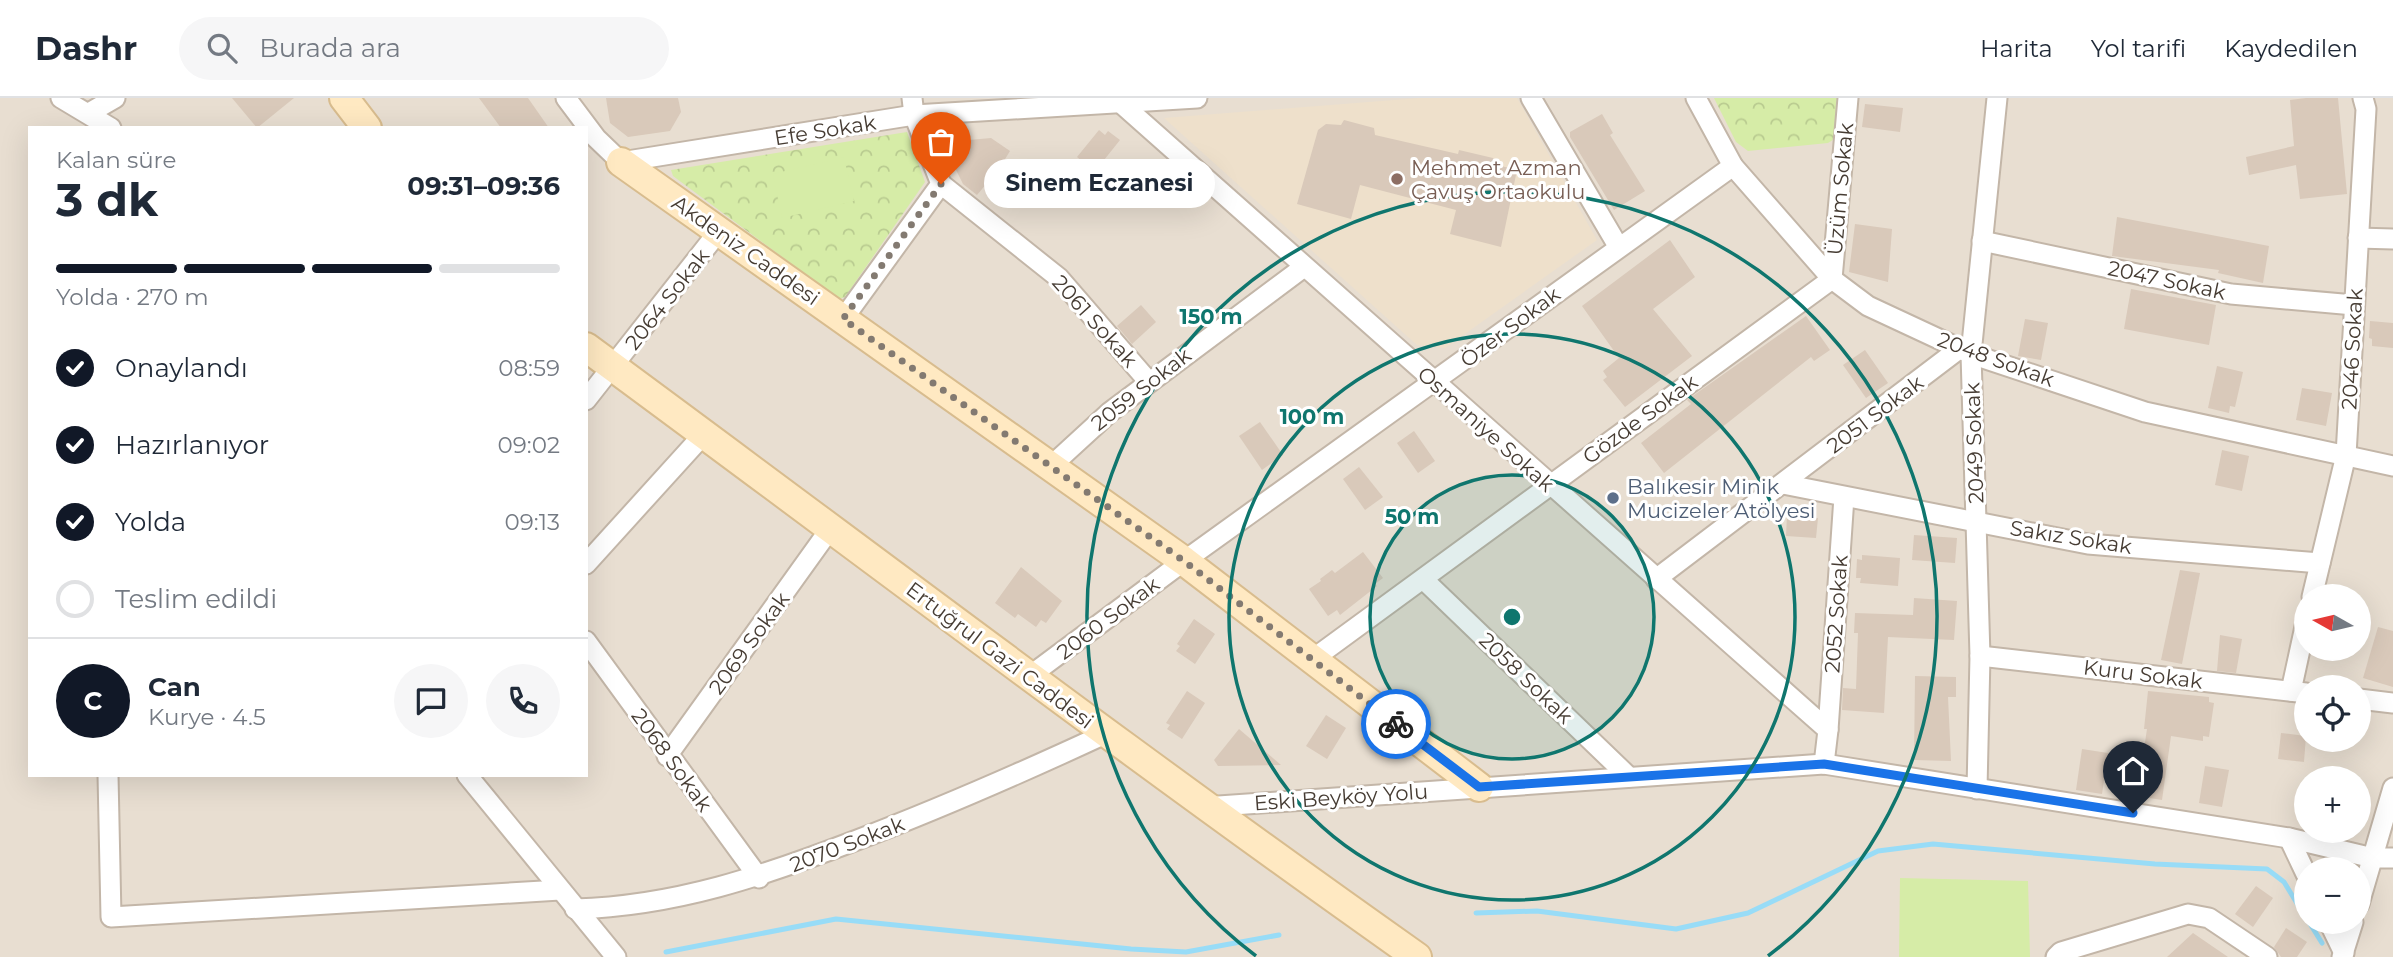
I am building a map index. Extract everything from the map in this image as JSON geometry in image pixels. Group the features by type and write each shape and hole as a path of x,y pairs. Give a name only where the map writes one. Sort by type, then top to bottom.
{"main road":[{"path":"344,98 366,126"},
{"name":"Akdeniz Caddesi","path":"621,162 1184,561 1479,787"},
{"name":"Ertuğrul Gazi Caddesi","path":"588,348 1031,675 1204,807 1417,957"}],"street":[{"path":"61,98 108,126"},
{"path":"89,113 114,98"},
{"path":"566,98 587,126"},
{"name":"Efe Sokak","path":"621,162 913,107 1197,98"},
{"path":"1531,98 1618,246"},
{"name":"2048 Sokak","path":"1696,98 1733,166 1832,279 1868,306 1965,351 2145,412 2393,466"},
{"name":"Üzüm Sokak","path":"1832,279 1848,98"},
{"name":"2049 Sokak","path":"1977,789 1980,656 1976,521 1965,351 1982,241 1997,98"},
{"name":"2046 Sokak","path":"2315,584 2346,455 2366,109 2363,98"},
{"name":"Osmaniye Sokak","path":"1118,101 1549,486 1828,730"},
{"path":"843,319 941,184 913,107"},
{"path":"588,127 621,162"},
{"name":"Özer Sokak","path":"1184,561 1435,383 1618,246 1733,166"},
{"name":"2061 Sokak","path":"941,184 1059,278 1149,382"},
{"name":"2064 Sokak","path":"588,399 719,231"},
{"path":"2358,238 2393,239"},
{"name":"2047 Sokak","path":"1982,241 2231,294 2354,304"},
{"name":"2059 Sokak","path":"1050,467 1093,426 1304,267"},
{"name":"Gözde Sokak","path":"1313,659 1832,279"},
{"name":"2051 Sokak","path":"1656,579 1965,351"},
{"path":"588,562 703,435"},
{"name":"Sakız Sokak","path":"1783,484 2088,544 2320,563"},
{"name":"2052 Sokak","path":"1828,730 1844,497"},
{"name":"2069 Sokak","path":"667,756 830,529"},
{"name":"2060 Sokak","path":"1031,675 1184,561"},
{"name":"2058 Sokak","path":"1423,579 1629,777"},
{"name":"2068 Sokak","path":"588,644 667,756 759,878"},
{"name":"Kuru Sokak","path":"1980,656 2294,691"},
{"path":"2371,700 2393,703"},
{"path":"1824,764 1828,730"},
{"name":"2070 Sokak","path":"575,909 627,908 759,878 960,801 1105,734"},
{"name":"Eski Beyköy Yolu","path":"1204,807 1824,764 2289,838 2383,858"},
{"path":"108,777 111,917 559,890"},
{"path":"469,777 616,957"},
{"path":"2371,881 2383,858 2393,788"},
{"path":"2289,838 2298,857"},
{"path":"2072,954 2188,914 2208,918 2267,957"},
{"path":"2334,934 2343,955"},
{"path":"2343,955 2349,934"}],"shaded area":[{"path":"0,98 2393,98 2393,957 0,957"},
{"name":"Mehmet Azman Çavuş Ortaokulu","path":"1420,98 1517,98 1597,240 1445,348 1417,345 1164,118"}],"green space":[{"path":"1714,98 1840,98 1836,138 1828,143 1748,151 1736,142"},
{"path":"907,132 925,182 845,297 839,299 673,176 671,170"},
{"path":"844,157 854,201 782,218 773,174"},
{"path":"1900,878 2028,881 2030,957 1899,957"}],"building":[{"path":"232,98 294,98 259,126 255,126"},
{"path":"479,98 528,98 548,126 500,126"},
{"path":"606,98 678,98 681,112 670,131 628,137 610,123"},
{"path":"2338,98 2347,194 2300,199 2296,165 2249,175 2246,157 2294,146 2290,100"},
{"path":"1865,104 1903,108 1900,132 1862,127"},
{"path":"1602,114 1613,133 1610,135 1645,191 1614,210 1570,137 1570,132"},
{"path":"1344,120 1374,128 1375,135 1458,154 1459,150 1493,158 1497,165 1517,170 1501,247 1450,234 1456,210 1360,185 1351,219 1297,204 1318,130 1326,124 1341,125"},
{"path":"1099,130 1105,135 1108,131 1120,140 1092,175 1080,166 1083,162 1077,157"},
{"path":"991,138 1010,151 1002,164 991,169 987,183 977,195 963,184 949,156 958,141"},
{"path":"2117,217 2269,246 2263,283 2218,273 2219,270 2112,256"},
{"path":"1855,224 1892,229 1888,282 1849,272"},
{"path":"1670,240 1695,277 1653,309 1692,356 1625,407 1603,380 1607,377 1603,371 1619,358 1582,306"},
{"path":"2131,289 2216,305 2209,345 2124,329"},
{"path":"1141,305 1156,322 1132,344 1117,326"},
{"path":"1806,316 1830,350 1814,361 1811,357 1664,473 1641,443 1691,404 1687,400"},
{"path":"2025,319 2048,323 2041,360 2018,356"},
{"path":"2370,321 2393,323 2393,348 2372,346 2372,339 2369,338"},
{"path":"1865,350 1888,383 1866,398 1843,365"},
{"path":"2217,366 2243,372 2235,407 2230,406 2229,413 2208,408"},
{"path":"2302,388 2332,393 2326,426 2296,420"},
{"path":"1260,422 1283,455 1262,470 1239,436"},
{"path":"1414,431 1435,461 1418,473 1397,443"},
{"path":"2222,450 2249,456 2242,491 2215,485"},
{"path":"1359,467 1383,497 1365,510 1343,479"},
{"path":"1787,515 1818,518 1816,538 1786,536"},
{"path":"1914,535 1957,538 1955,563 1912,560"},
{"path":"1363,552 1383,578 1375,584 1377,586 1340,615 1337,610 1328,616 1309,589 1332,570 1335,573"},
{"path":"1862,555 1900,558 1898,586 1860,583 1861,578 1856,578 1857,559 1862,560"},
{"path":"1021,567 1062,601 1046,623 1041,620 1036,627 1018,614 1015,618 995,603"},
{"path":"2180,570 2200,573 2182,664 2161,660"},
{"path":"1914,598 1957,601 1954,640 1888,637 1884,713 1842,710 1843,688 1856,689 1858,633 1854,633 1855,613 1913,615"},
{"path":"1194,619 1215,634 1195,664 1176,651 1180,646 1177,644"},
{"path":"2378,627 2393,631 2393,687 2371,680 2371,675 2364,675 2368,662 2371,662 2371,651"},
{"path":"2220,635 2242,639 2236,673 2217,671"},
{"path":"1915,676 1956,677 1956,697 1948,697 1951,761 1914,760"},
{"path":"1187,691 1205,703 1182,739 1167,729 1170,725 1166,723"},
{"path":"2148,691 2209,697 2209,702 2214,703 2209,737 2203,736 2203,741 2171,736 2162,800 2137,796 2147,729 2144,729"},
{"path":"1326,715 1346,728 1327,759 1306,746"},
{"path":"1239,729 1281,765 1218,766 1214,760"},
{"path":"2281,733 2294,735 2294,752 2305,752 2304,762 2278,759"},
{"path":"2082,749 2108,753 2102,794 2076,790"},
{"path":"2205,766 2229,770 2222,807 2199,803"},
{"path":"2256,886 2273,898 2253,927 2235,914"},
{"path":"2286,928 2307,942 2297,957 2281,957 2274,947"},
{"path":"2193,933 2228,957 2167,957"}],"waterway":[{"path":"1476,913 1537,911 1676,929 1748,913 1878,851 1933,844 2155,864 2267,869 2284,882 2294,898"},
{"path":"666,952 836,919 1131,949 1186,952 1279,935"},
{"path":"2316,934 2322,943"}],"way so far":[{"path":"941,184 843,319 1184,561 1396,724"}],"place":[{"name":"Mehmet Azman Çavuş Ortaokulu","path":"1397,179"},
{"name":"Sinem Eczanesi","path":"941,184"},
{"name":"Balıkesir Minik Mucizeler Atölyesi","path":"1613,498"}],"route":[{"path":"1396,724 1479,787 1824,764 2133,813"}]}
